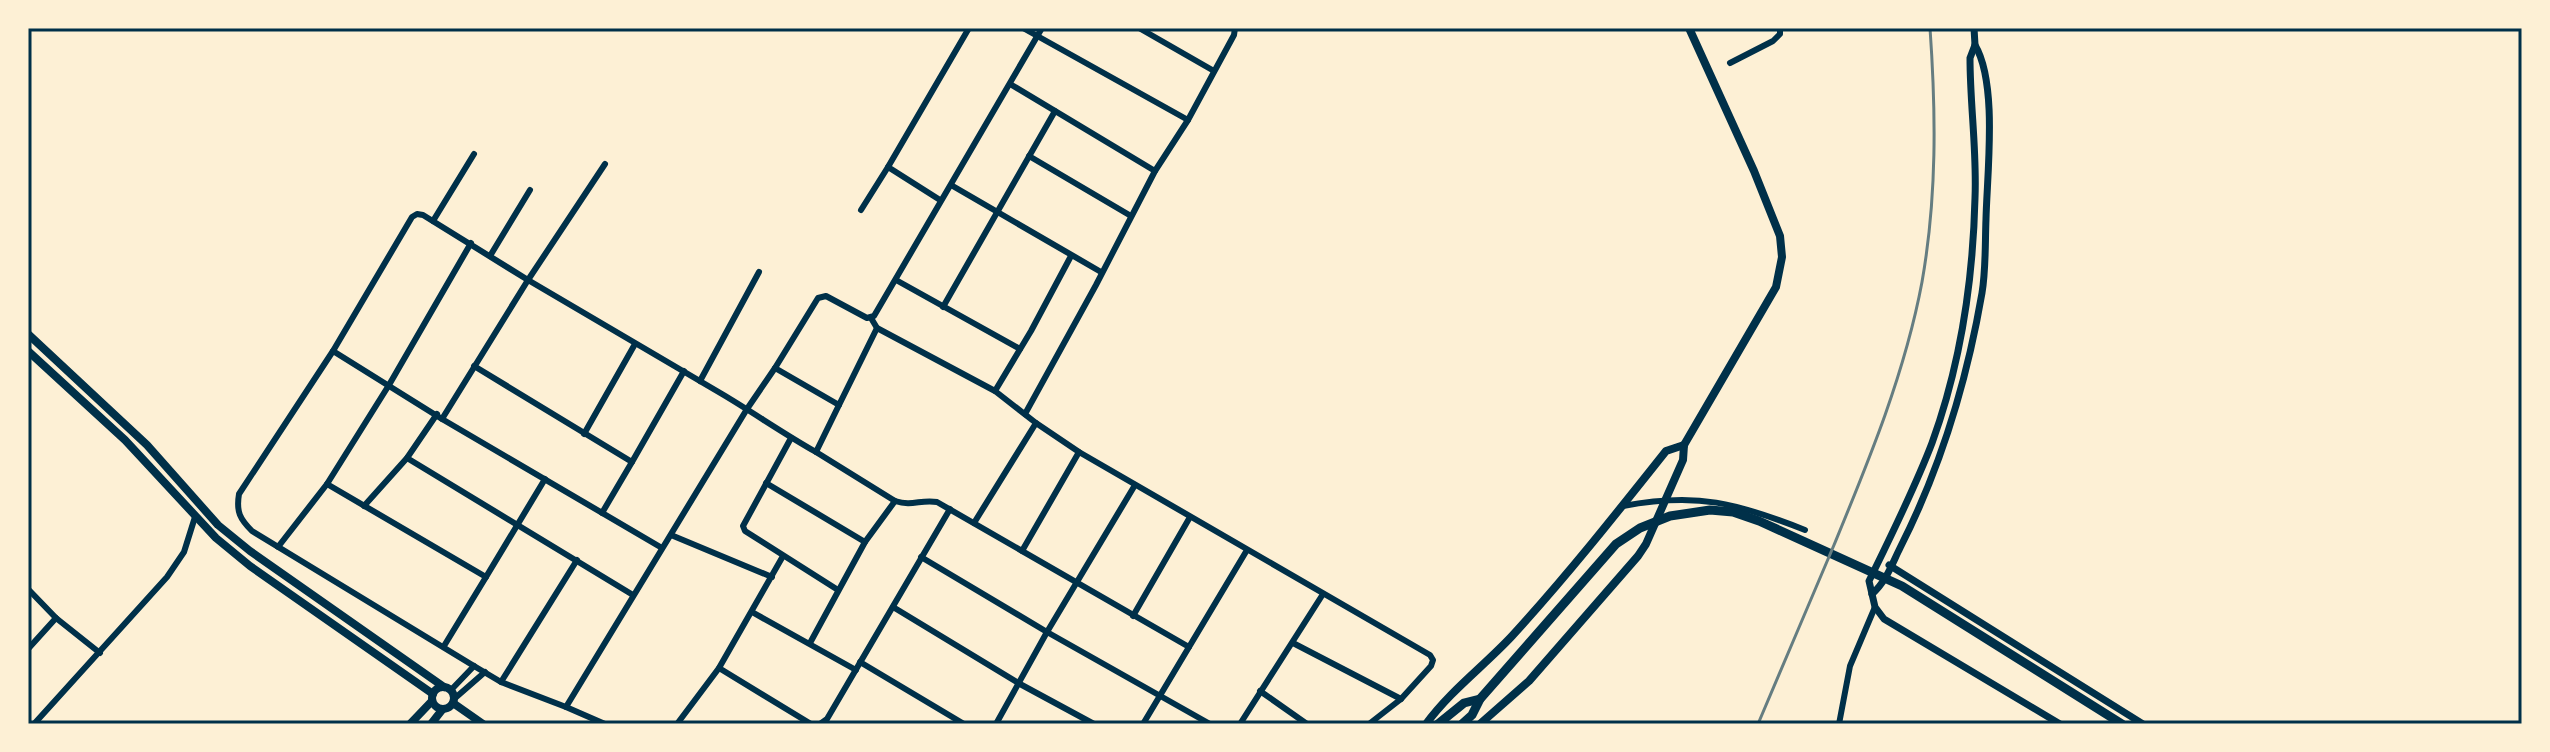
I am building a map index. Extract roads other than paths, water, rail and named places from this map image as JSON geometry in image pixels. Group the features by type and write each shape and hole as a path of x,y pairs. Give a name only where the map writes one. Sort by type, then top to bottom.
{"main road":[{"path":"1480,724 1529,681 1638,556 1683,460 1684,445 1776,287 1782,257 1780,236 1689,28"},
{"path":"28,334 147,445 218,525 451,695 483,724"},
{"path":"28,351 125,440 195,517 250,566 432,698 435,707 442,710"},
{"path":"1426,724 1435,711 1532,614 1666,451 1684,445"},
{"path":"1462,724 1472,715 1480,699 1616,544 1640,528 1670,516 1710,510 1733,512 1759,521 1902,586 2122,724"},
{"path":"410,724 437,689 451,695"},
{"path":"431,724 442,710 449,708 451,695"},
{"path":"1438,724 1464,703 1480,699"}],"street":[{"path":"861,210 969,28"},
{"path":"1023,28 1188,120"},
{"path":"871,318 1042,28"},
{"path":"1139,28 1214,71"},
{"path":"1025,414 1155,171 1188,120 1235,28"},
{"path":"1730,63 1773,41 1780,34 1780,28"},
{"path":"1974,28 1975,45 1970,58 1975,156 1974,229 1960,338 1932,442 1869,581 1875,607 1884,619 2060,724"},
{"path":"1872,594 1881,586 1891,566 1936,465 1964,377 1983,290 1988,102 1983,58 1975,45"},
{"path":"1010,84 1155,171"},
{"path":"943,307 1055,111"},
{"path":"433,221 474,154"},
{"path":"1029,156 1131,216"},
{"path":"364,506 439,416 605,164"},
{"path":"888,167 940,200"},
{"path":"951,185 1101,272"},
{"path":"490,256 530,190"},
{"path":"605,724 501,682 252,531 241,519 237,508 239,494 333,351 412,217 417,214 471,243 895,501 908,505 927,500 937,502 1189,647"},
{"path":"278,547 327,484 389,385 471,243"},
{"path":"995,391 1071,256"},
{"path":"700,381 759,272"},
{"path":"896,280 1020,349"},
{"path":"566,707 747,409 818,298 826,296 871,318 877,328 995,391 1079,452 1430,655 1433,660 1431,666 1401,699 1369,724"},
{"path":"816,452 877,328"},
{"path":"584,434 635,344"},
{"path":"333,351 662,548"},
{"path":"474,366 632,462"},
{"path":"775,368 839,405"},
{"path":"602,513 684,371"},
{"path":"974,523 1036,423"},
{"path":"791,438 743,526 745,531 838,590"},
{"path":"1022,551 1079,452"},
{"path":"407,458 633,595"},
{"path":"444,646 545,479"},
{"path":"766,483 865,542"},
{"path":"327,484 486,577"},
{"path":"996,724 1135,485"},
{"path":"1623,506 1683,499 1727,503 1805,530"},
{"path":"810,643 865,542 895,501"},
{"path":"835,724 823,722 950,509"},
{"path":"34,724 167,577 184,552 195,517"},
{"path":"1133,616 1190,517"},
{"path":"671,535 772,577"},
{"path":"1143,724 1247,550"},
{"path":"677,724 719,668 783,556"},
{"path":"921,557 1210,724"},
{"path":"501,682 577,560"},
{"path":"1880,560 2143,724"},
{"path":"28,589 56,618 100,653"},
{"path":"1240,724 1323,594"},
{"path":"893,607 1020,684 1094,724"},
{"path":"1839,724 1850,666 1875,607"},
{"path":"752,612 964,724"},
{"path":"28,649 56,618"},
{"path":"1293,643 1401,699"},
{"path":"451,695 474,666"},
{"path":"719,668 811,724"},
{"path":"451,695 485,672"},
{"path":"1260,691 1307,724"}],"railway":[{"path":"1758,724 1873,448 1915,316 1927,250 1933,187 1930,28"}]}
